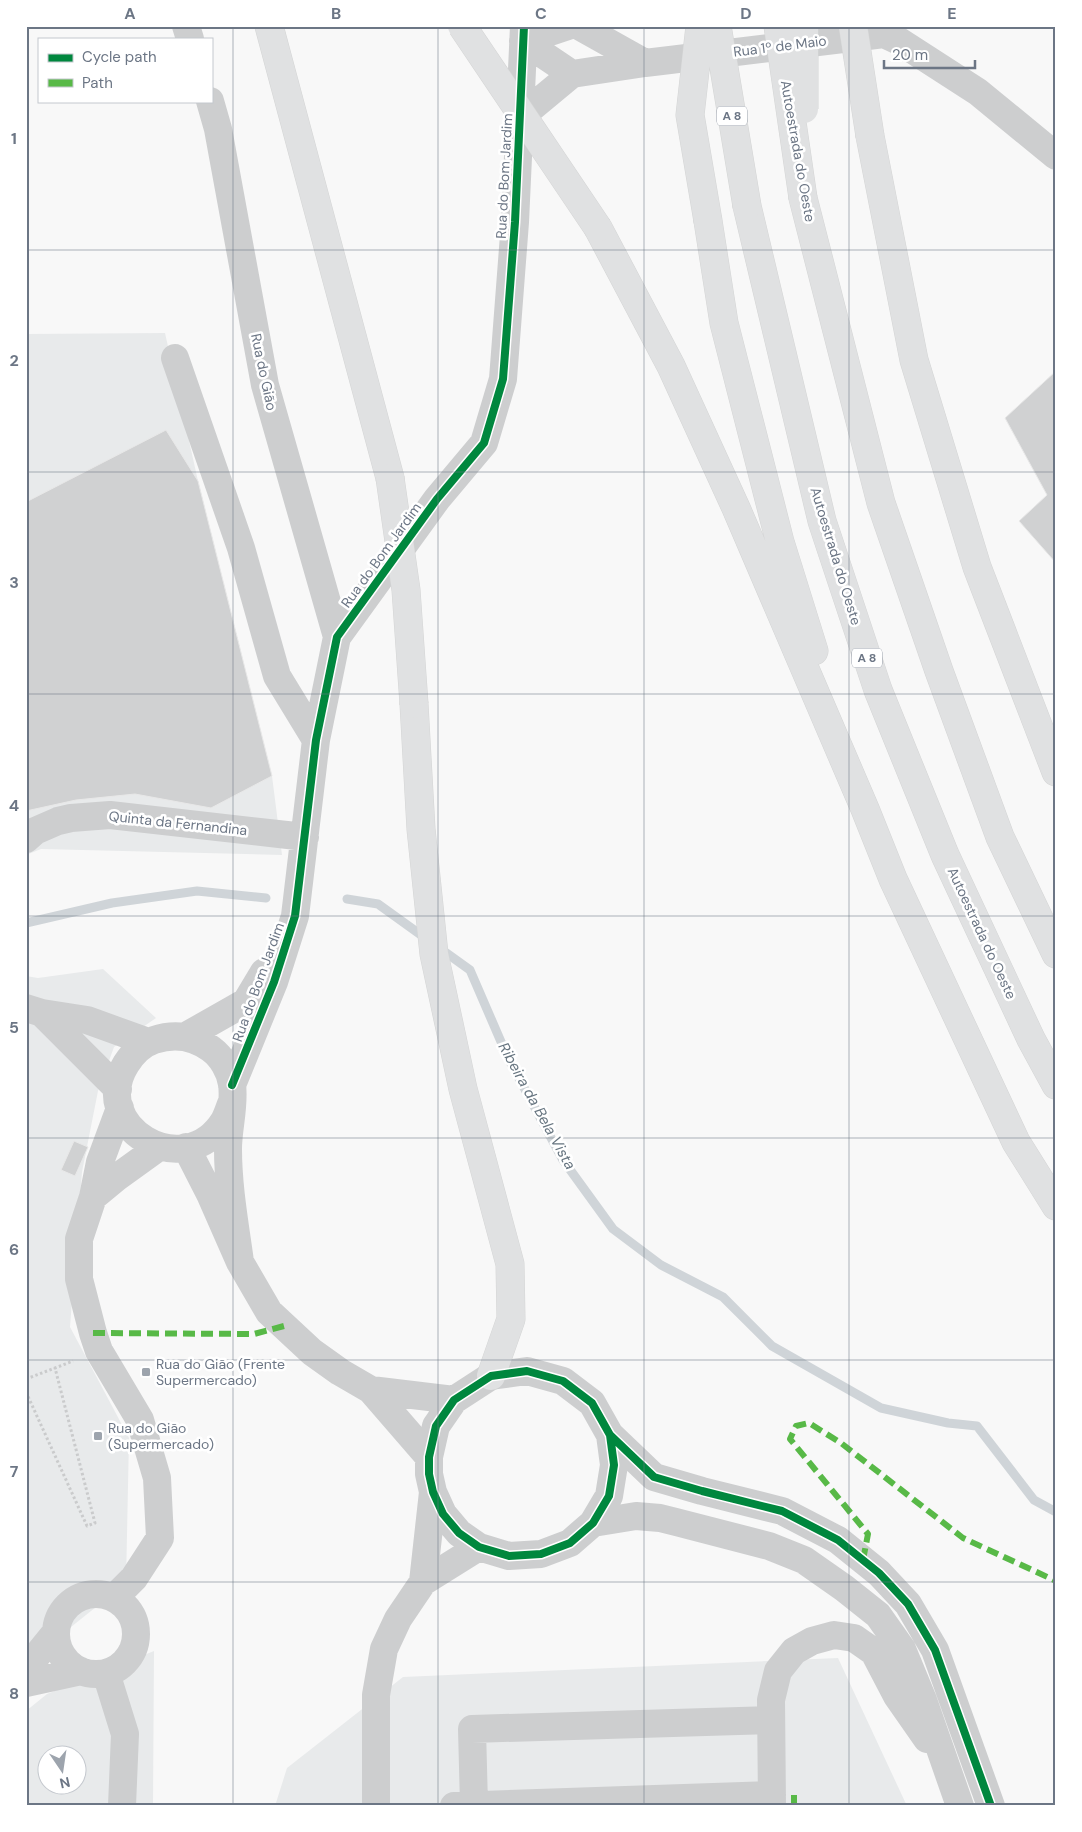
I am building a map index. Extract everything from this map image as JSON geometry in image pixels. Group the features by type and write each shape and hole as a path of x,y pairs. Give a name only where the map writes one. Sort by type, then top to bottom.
{"highway":[{"path":"268,26 390,478 406,590 421,829 434,954 463,1089 510,1264 511,1319 490,1376"},
{"path":"462,26 598,228 671,366 736,508 866,809 893,879 1016,1142 1056,1206"},
{"path":"700,26 690,115 724,322 780,542 828,696 866,809"},
{"name":"Autoestrada do Oeste","path":"717,26 747,206 822,521 878,690 945,855 1031,1039 1056,1085"},
{"name":"Autoestrada do Oeste","path":"778,26 803,198 881,504 939,671 1000,837 1056,954"},
{"path":"803,198 804,26"},
{"path":"853,26 870,136 914,360 977,566 1056,772"}],"street":[{"path":"186,26 190,38"},
{"path":"523,34 568,26"},
{"path":"579,26 645,63"},
{"path":"519,118 572,74 523,34"},
{"name":"Rua do Bom Jardim","path":"232,1094 274,982 295,916 316,740 337,637 437,499 484,443 503,379 515,222 523,34"},
{"name":"Rua 1º de Maio","path":"572,74 645,63 884,34 898,34 978,92 1056,156"},
{"name":"Rua do Gião","path":"210,102 218,129 264,385 337,637"},
{"path":"175,358 241,548 277,676 316,740"},
{"name":"Quinta da Fernandina","path":"26,839 35,831 58,821 110,814 304,836"},
{"name":"Rua do Bom Jardim","path":"186,1036 246,1002 295,916"},
{"path":"34,1010 87,1020 148,1042"},
{"path":"34,1010 119,1099 128,1126 142,1139 159,1148 178,1149 196,1146 212,1136 224,1121 232,1094"},
{"path":"114,1598 134,1578 160,1538 157,1478 140,1420 99,1351 80,1279 79,1239 93,1198 100,1162 119,1099 122,1070 133,1054 148,1042 166,1036 186,1036 202,1042 217,1053 227,1068 232,1094 228,1149 232,1206 240,1262"},
{"path":"93,1198 116,1178 159,1148"},
{"path":"186,1148 211,1196 240,1262 269,1312 312,1352 340,1372 371,1390 429,1457"},
{"path":"610,1435 614,1465 609,1496 593,1522 570,1543 541,1554 509,1556 480,1547 459,1533 443,1514 433,1492 429,1474 429,1457 436,1426 454,1400 490,1376 527,1371 563,1380 592,1403 610,1435 654,1477 782,1511 838,1540 879,1573 908,1604 935,1650 991,1806"},
{"path":"371,1390 454,1400"},
{"path":"423,1582 433,1492"},
{"path":"593,1522 636,1516 660,1518 769,1546 804,1560 878,1615 902,1649 923,1700 960,1806"},
{"path":"376,1806 376,1695 384,1649 398,1619 423,1582 480,1547"},
{"path":"26,1683 94,1672 119,1667 129,1657 134,1645 136,1631 133,1618 125,1607 114,1598 100,1594 88,1595 76,1600 66,1608 59,1619 56,1632 57,1645 62,1656 71,1665 94,1672 125,1734 122,1806"},
{"path":"26,1669 56,1632"},
{"path":"454,1806 772,1801 770,1700 778,1670 794,1651 812,1641 834,1635 854,1638 874,1652 897,1696 945,1764"},
{"path":"474,1805 472,1729 770,1720"}],"path":[{"path":"26,1379 99,1351"},
{"path":"26,1392 87,1526 95,1523 55,1368"}],"shaded area":[{"path":"165,333 198,481 272,776 282,855 41,849 26,855 26,334"},
{"path":"103,969 156,1018 114,1047 98,1091 82,1172 70,1327 129,1438 126,1583 26,1663 26,976 38,978"},
{"path":"154,1651 153,1806 26,1806 26,1711 47,1694"},
{"path":"838,1658 907,1806 275,1806 287,1768 403,1677"}],"building":[{"path":"1056,371 1056,563 1019,521 1047,495 1005,418"},
{"path":"166,430 198,481 272,776 211,808 135,794 76,800 26,811 26,502"},
{"path":"74,1141 88,1147 75,1176 61,1170"}],"waterway":[{"name":"Ribeira da Bela Vista","path":"26,923 112,903 197,891 266,898"},
{"name":"Ribeira da Bela Vista","path":"347,899 378,904 428,940"},
{"name":"Ribeira da Bela Vista","path":"438,947 470,970 508,1058 563,1160 613,1229 661,1265 723,1297 772,1346 881,1408 948,1423 977,1426 1034,1500 1056,1512"}],"marked path":[{"path":"93,1333 254,1334 284,1326"},
{"path":"863,1560 868,1534 790,1439 796,1426 809,1423 841,1443 963,1538 1056,1581"},
{"path":"794,1795 794,1806"}],"cycle path":[{"path":"232,1085 274,982 295,916 316,740 337,637 437,499 484,443 503,379 515,222 524,26"},
{"path":"610,1435 614,1465 609,1496 593,1523 570,1543 541,1554 509,1556 479,1547 459,1533 443,1514 433,1492 429,1474 429,1457 436,1426 454,1400 491,1376 527,1371 563,1381 592,1403 610,1435 654,1477 782,1511 838,1540 879,1573 908,1604 935,1650 991,1806"}],"place":[{"name":"Rua do Gião (Frente Supermercado)","path":"146,1372"},
{"name":"Rua do Gião (Supermercado)","path":"98,1436"}]}
